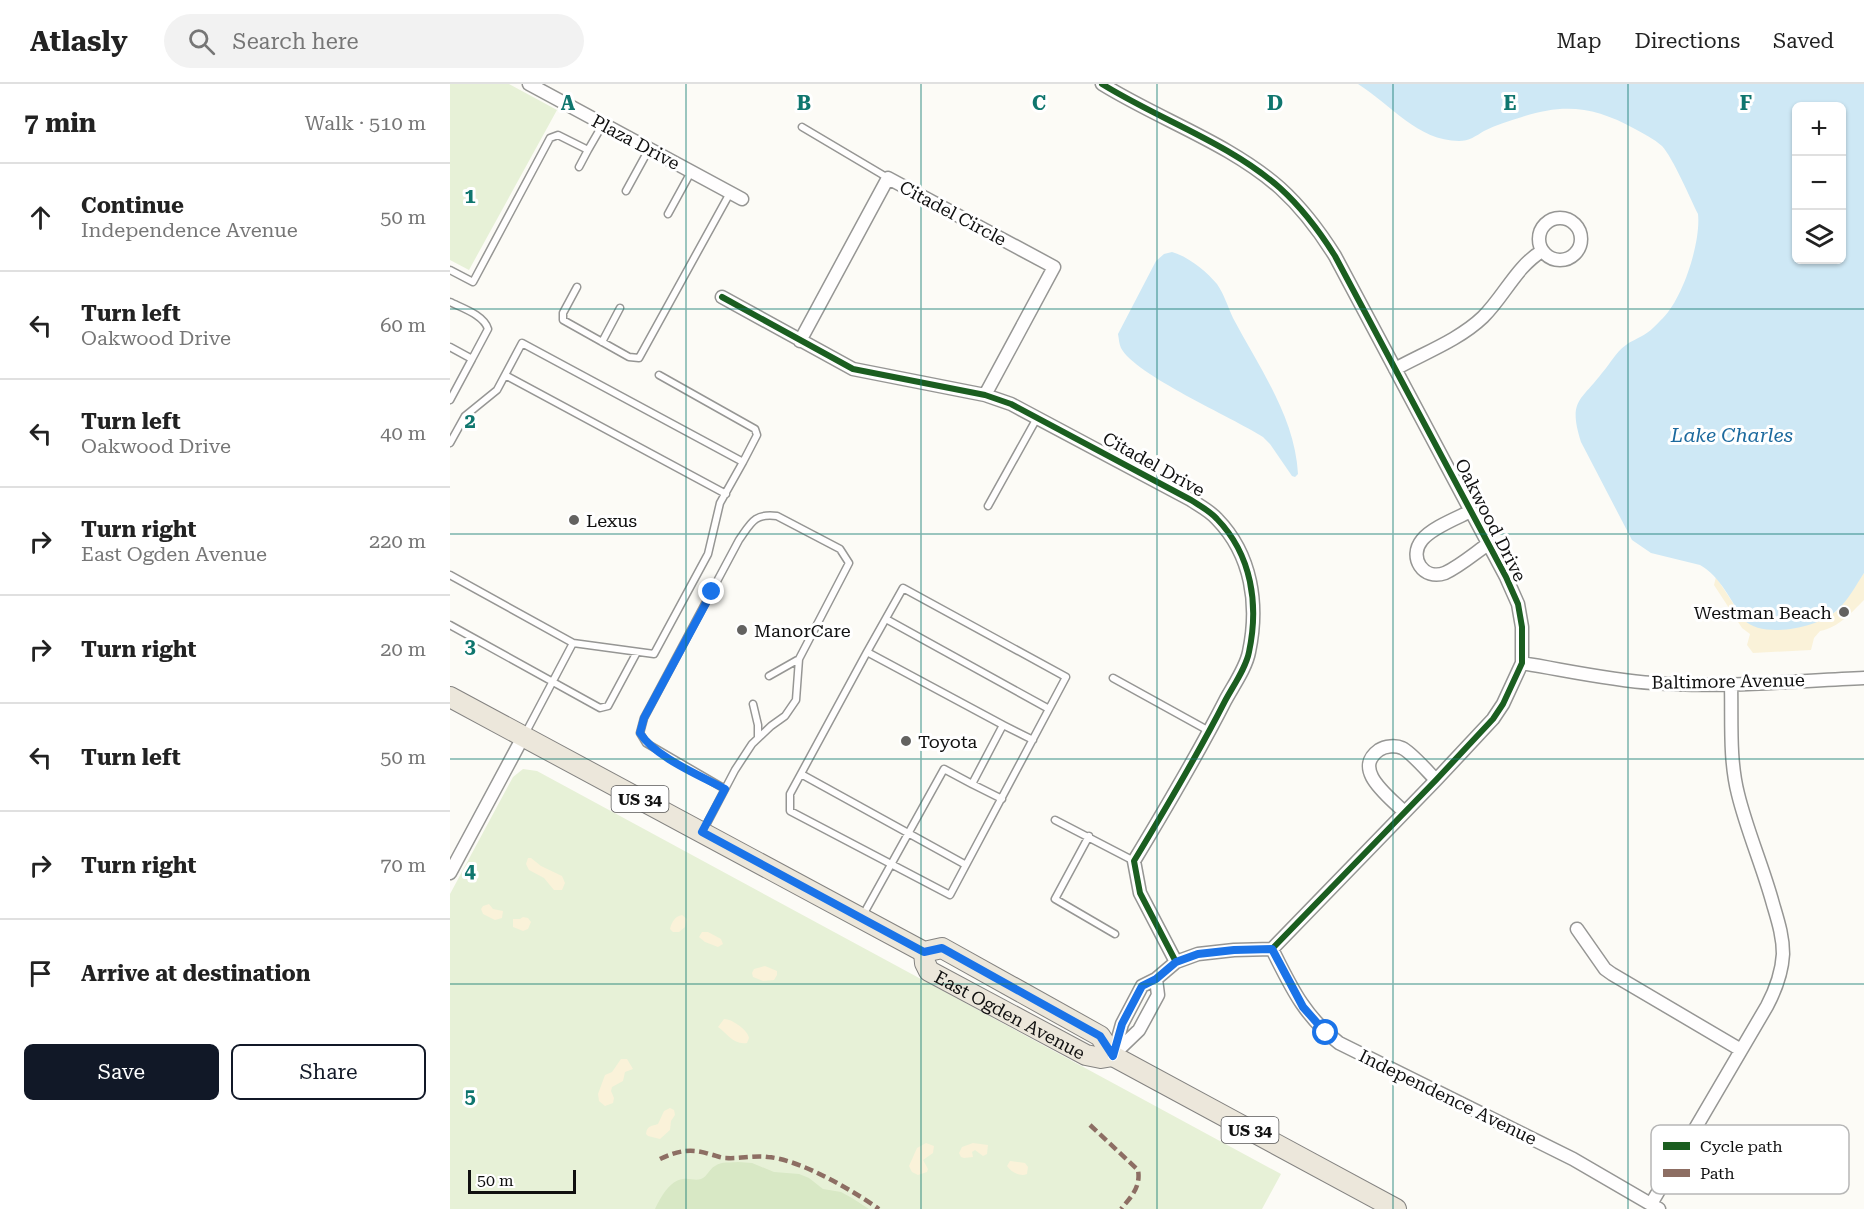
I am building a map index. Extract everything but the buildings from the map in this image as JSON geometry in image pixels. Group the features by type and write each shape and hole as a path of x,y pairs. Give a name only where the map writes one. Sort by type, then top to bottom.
{"main road":[{"name":"East Ogden Avenue","path":"450,697 924,952 925,963 929,971 1086,1055 1101,1058 1113,1056 1390,1208"}],"street":[{"name":"Plaza Drive","path":"529,84 742,199"},
{"name":"Oakwood Drive","path":"1102,84 1239,159 1281,189 1304,212 1324,239 1395,369 1518,604 1522,627 1522,663 1493,718 1272,949"},
{"name":"Citadel Circle","path":"800,340 888,178 1054,267 985,395"},
{"path":"1395,369 1466,331 1499,299 1528,260 1542,251"},
{"name":"Citadel Drive","path":"722,297 853,369 985,395 1011,404 1202,507 1216,517 1242,557 1252,589 1254,606 1249,653 1209,731 1134,861"},
{"name":"Oakwood Drive","path":"1471,511 1426,535 1417,547 1416,561 1419,567 1434,574 1444,573 1488,544"},
{"name":"Baltimore Avenue","path":"1522,663 1650,683 1731,684 1864,678"},
{"path":"1700,1125 1776,989 1783,954 1782,936 1777,916 1738,794 1734,767 1731,684"},
{"path":"450,873 524,737"},
{"path":"1404,812 1371,778 1369,765 1373,755 1381,748 1393,746 1402,748 1436,780"},
{"path":"1134,861 1140,893 1176,962"},
{"path":"1577,929 1605,969 1741,1050"},
{"path":"1113,1056 1122,1024 1142,986 1156,979 1176,962 1198,954 1272,949"},
{"name":"Independence Avenue","path":"1272,949 1303,1007 1313,1020 1339,1043 1573,1159 1655,1206"},
{"path":"1113,1056 1139,1030 1158,995 1156,979"}],"lane":[{"path":"579,167 603,124"},
{"path":"802,127 888,178"},
{"path":"450,270 473,282 550,138 558,135 588,150"},
{"path":"626,191 649,149"},
{"path":"668,214 691,172"},
{"path":"577,286 563,313 563,320 629,357 639,358 730,193"},
{"path":"450,302 483,320 488,329 450,400"},
{"path":"602,342 620,308"},
{"path":"450,443 465,416 497,390 522,343 743,462"},
{"path":"450,347 472,359"},
{"path":"506,375 726,494"},
{"path":"450,575 573,643 654,654 708,554 720,503 757,435 755,429 659,375"},
{"path":"988,506 1037,418"},
{"path":"702,832 752,744 785,716 796,700 800,659 849,563 840,549 777,516 766,515 753,519 739,540 644,718 640,733 646,743 653,748 725,789"},
{"path":"903,588 1065,677 950,895 790,811 790,794 867,652 903,588"},
{"path":"886,619 1049,709"},
{"path":"450,625 600,708 608,706 637,652"},
{"path":"524,737 573,643"},
{"path":"867,652 1033,740"},
{"path":"769,676 800,659"},
{"path":"1113,678 1209,731"},
{"path":"753,704 759,725 758,738"},
{"path":"972,784 1003,725"},
{"path":"861,918 944,769 1002,799"},
{"path":"801,774 966,866"},
{"path":"1055,820 1134,861"},
{"path":"1089,836 1055,899 1115,934"}],"green space":[{"path":"450,84 509,84 557,110 469,270 450,260"},
{"path":"523,769 537,771 1281,1174 1262,1209 450,1209 450,894 513,777"},
{"path":"752,1163 774,1172 799,1174 809,1178 823,1189 841,1192 869,1209 655,1209 666,1190 678,1180 701,1179 717,1164"}],"sand":[{"name":"Westman Beach","path":"1864,573 1864,600 1839,623 1820,631 1814,638 1811,650 1753,653 1747,645 1750,634 1742,628 1714,585 1716,577 1744,620 1822,620 1837,611"},
{"path":"528,858 562,876 565,883 562,890 554,890 544,878 529,870 526,864"},
{"path":"489,904 493,909 503,911 502,918 495,920 483,914 481,909"},
{"path":"682,915 687,919 685,927 679,932 673,932 670,929 672,922"},
{"path":"528,918 531,922 528,929 523,931 513,927 513,919"},
{"path":"702,932 708,932 721,939 723,944 718,947 705,942 699,937"},
{"path":"765,966 777,971 774,980 763,981 753,977 754,969"},
{"path":"724,1019 743,1028 749,1038 747,1043 734,1041 718,1027"},
{"path":"621,1059 627,1059 633,1069 625,1072 623,1081 612,1087 613,1103 605,1106 599,1101 598,1094 605,1075 612,1072"},
{"path":"670,1108 674,1110 675,1115 671,1121 670,1130 660,1139 648,1136 647,1129 658,1124 664,1111"},
{"path":"926,1143 934,1146 933,1153 923,1160 928,1169 927,1172 918,1175 912,1172 909,1166 917,1148"},
{"path":"973,1143 988,1145 987,1154 983,1156 975,1150 972,1152 973,1157 961,1157 959,1153 962,1147"},
{"path":"1010,1161 1025,1163 1028,1167 1027,1174 1019,1174 1011,1170 1007,1166"}],"water":[{"name":"Lake Charles","path":"1358,84 1864,84 1864,573 1848,598 1836,611 1816,622 1790,629 1776,630 1753,626 1744,620 1725,589 1700,565 1651,553 1632,540 1581,442 1576,418 1578,403 1619,351 1651,330 1663,318 1684,284 1694,254 1698,214 1662,146 1635,129 1607,116 1580,110 1552,110 1538,113 1493,127 1472,138 1459,141 1430,135 1405,120"},
{"path":"1172,252 1185,257 1202,269 1222,292 1233,318 1283,413 1295,453 1298,474 1295,477 1263,437 1164,383 1130,359 1121,348 1118,334 1156,261 1164,254"}],"marked path":[{"path":"1090,1125 1138,1170 1137,1187 1121,1209"},
{"path":"660,1159 678,1152 690,1151 724,1158 781,1159 826,1177 879,1209"}],"cycle path":[{"path":"1102,84 1239,158 1280,188 1310,220 1335,256 1506,577 1518,604 1522,627 1522,663 1503,704 1493,719 1436,780 1272,949 1198,954 1176,962 1156,979 1142,986 1122,1024 1113,1056"},
{"path":"722,297 853,369 985,395 1011,404 1191,500 1217,519 1229,533 1238,548 1250,581 1253,616 1247,658 1239,677 1192,762 1134,861 1140,893 1176,962"}],"place":[{"name":"Lexus","path":"574,520"},
{"name":"Westman Beach","path":"1844,612"},
{"name":"ManorCare","path":"742,630"},
{"name":"Toyota","path":"906,741"}],"route":[{"path":"712,592 644,718 640,733 646,743 725,789 702,832 924,952 942,948 1100,1036 1113,1056 1122,1024 1142,986 1156,979 1176,962 1198,954 1234,950 1272,949 1303,1007 1326,1033"}]}
